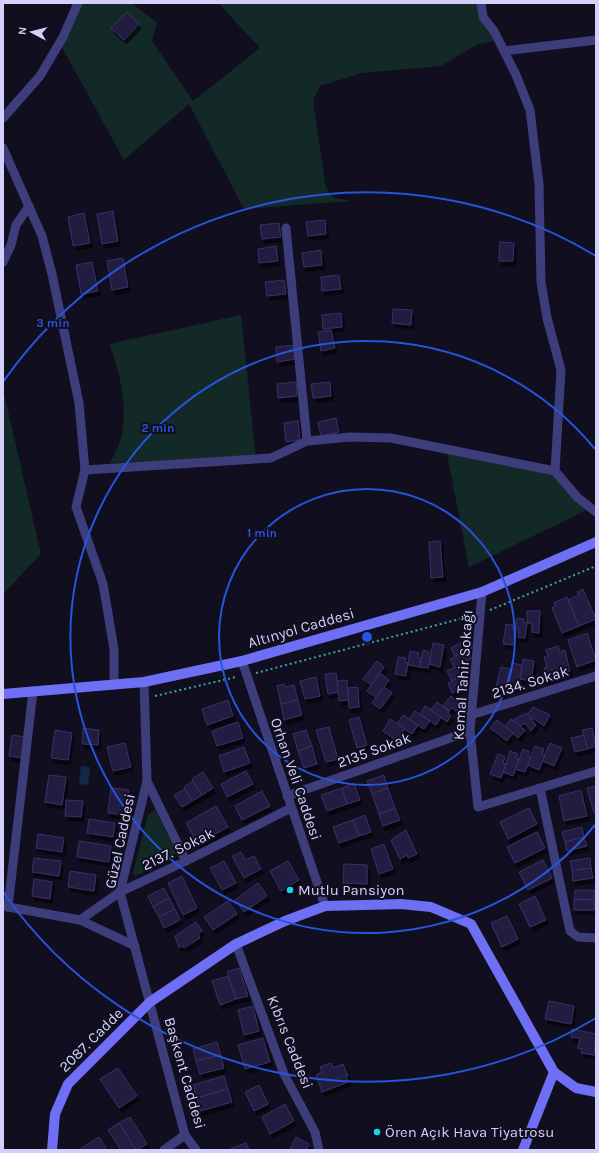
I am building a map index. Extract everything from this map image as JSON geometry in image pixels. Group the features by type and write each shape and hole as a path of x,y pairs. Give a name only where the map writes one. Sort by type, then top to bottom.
{"street":[{"path":"3,118 40,76 62,37 78,3"},
{"path":"481,3 483,16 494,31 516,75 530,110 539,184 541,282 547,318 561,370 555,471"},
{"path":"504,51 596,40"},
{"path":"3,148 42,236 52,274 79,403 85,470 76,507 103,584 114,649 114,683"},
{"path":"3,262 11,245 16,225 29,206"},
{"path":"286,228 307,441"},
{"path":"85,470 271,458 307,441 350,436 391,438 555,471 578,497 596,512"},
{"name":"Altınyol Caddesi","path":"3,694 114,683 144,682 242,661 482,592 596,542"},
{"name":"Kemal Tahir Sokağı","path":"482,592 470,731 478,807 540,788"},
{"name":"Orhan Veli Caddesi","path":"242,661 325,906"},
{"name":"2134. Sokak","path":"471,715 596,676"},
{"name":"Güzel Caddesi","path":"144,682 147,781 120,892 150,1002"},
{"path":"33,691 6,906 80,920 135,946"},
{"name":"2135 Sokak","path":"287,796 470,731"},
{"path":"596,771 540,788 570,931 578,937 596,938"},
{"path":"147,781 186,861"},
{"name":"2137. Sokak","path":"80,920 120,892 292,808"},
{"name":"2087. Cadde","path":"52,1150 55,1114 68,1084 150,1002 236,944 285,921 325,906 401,904 431,908 471,924 554,1072"},
{"name":"Kıbrıs Caddesi","path":"236,944 284,1074 315,1132 319,1150"},
{"name":"Başkent Caddesi","path":"150,1002 186,1135 196,1150"},
{"path":"523,1150 554,1072 576,1088 596,1092"},
{"path":"164,1150 186,1135"}],"path":[{"path":"144,699 263,671 481,613 596,566"}],"green space":[{"path":"78,3 132,3 157,23 152,41 193,101 260,48 218,3 481,3 498,40 478,44 441,66 362,73 320,86 313,100 326,188 334,198 352,201 244,209 189,104 124,160 59,42"},
{"path":"241,315 256,459 110,463 119,445 124,411 122,387 109,344"},
{"path":"3,389 41,554 3,594"},
{"path":"446,449 555,471 591,508 469,567"},
{"path":"155,809 177,854 136,876 133,873 148,815"}],"water":[{"path":"81,766 90,767 88,785 79,784"}],"building":[{"path":"127,12 139,24 124,40 111,28"},
{"path":"113,211 118,241 102,244 97,214"},
{"path":"84,213 90,243 73,246 68,217"},
{"path":"325,220 326,234 308,236 306,222"},
{"path":"279,223 281,237 262,239 260,225"},
{"path":"500,242 514,243 513,261 499,261"},
{"path":"276,246 278,261 259,263 258,249"},
{"path":"321,250 322,265 304,267 302,253"},
{"path":"123,258 128,287 112,290 107,261"},
{"path":"92,262 98,291 81,294 76,265"},
{"path":"339,275 341,289 322,291 321,277"},
{"path":"284,280 286,294 267,296 265,282"},
{"path":"393,309 412,310 411,325 392,323"},
{"path":"341,313 342,327 323,329 322,315"},
{"path":"331,330 335,348 321,351 318,332"},
{"path":"294,345 296,359 277,362 276,347"},
{"path":"296,382 297,396 278,398 277,384"},
{"path":"330,382 331,396 313,398 311,384"},
{"path":"336,418 339,432 321,436 318,422"},
{"path":"298,421 300,440 286,442 284,423"},
{"path":"440,541 443,577 431,578 429,542"},
{"path":"583,589 596,619 579,626 568,600 579,595 577,592"},
{"path":"567,597 579,626 562,633 552,608 555,606 554,603"},
{"path":"527,611 540,611 539,633 532,632 532,623 527,623"},
{"path":"517,618 524,619 523,623 527,623 525,638 518,637 519,629 516,628"},
{"path":"506,624 513,625 513,630 516,630 514,645 503,644"},
{"path":"587,633 596,660 577,667 568,640"},
{"path":"467,639 472,648 455,657 451,648"},
{"path":"433,643 444,645 440,667 429,664"},
{"path":"558,646 560,652 565,650 570,671 548,679 544,668 547,667 544,657 548,656 546,650"},
{"path":"423,650 429,652 428,656 431,657 428,668 420,667"},
{"path":"410,651 419,653 418,657 421,658 420,667 408,665"},
{"path":"467,651 471,659 455,668 450,659"},
{"path":"398,657 406,658 405,662 408,663 406,676 395,674"},
{"path":"523,659 534,661 531,681 520,679"},
{"path":"377,661 384,667 371,685 363,679"},
{"path":"465,662 470,672 452,681 447,671"},
{"path":"512,663 522,665 519,686 509,684"},
{"path":"501,667 510,669 505,690 496,687"},
{"path":"336,673 339,692 328,694 325,674"},
{"path":"380,673 389,680 376,698 367,691"},
{"path":"463,675 468,685 452,693 448,683"},
{"path":"316,677 320,696 305,699 300,681"},
{"path":"347,680 349,700 339,701 337,681"},
{"path":"284,684 286,687 294,685 298,700 281,704 277,686"},
{"path":"358,687 359,707 349,708 348,688"},
{"path":"384,687 392,693 380,709 372,703"},
{"path":"451,696 461,705 456,711 452,708 449,711 443,706"},
{"path":"228,700 233,716 207,725 202,709"},
{"path":"298,700 302,715 284,720 281,704"},
{"path":"437,702 449,711 448,713 451,716 447,722 431,710"},
{"path":"425,706 441,717 436,725 420,714"},
{"path":"533,707 550,715 544,726 533,718 532,720 527,715"},
{"path":"415,711 430,721 424,729 409,719"},
{"path":"526,713 536,725 531,731 525,723 520,726 513,720"},
{"path":"403,715 418,725 412,734 397,724"},
{"path":"359,717 367,745 357,748 349,720"},
{"path":"390,719 405,729 397,741 383,731"},
{"path":"511,719 525,730 518,738 505,726"},
{"path":"497,720 513,733 507,741 490,728"},
{"path":"238,722 243,738 217,746 212,731"},
{"path":"329,727 338,759 326,762 316,730"},
{"path":"83,728 99,730 98,745 82,744"},
{"path":"592,728 596,746 587,749 582,730"},
{"path":"55,730 72,733 68,760 51,758"},
{"path":"306,730 312,746 298,751 293,734"},
{"path":"12,735 26,737 23,758 9,756"},
{"path":"584,735 587,749 575,752 571,738"},
{"path":"125,743 131,767 113,771 107,747"},
{"path":"550,743 562,748 554,766 542,761"},
{"path":"312,746 317,764 304,768 298,751"},
{"path":"535,746 544,749 542,754 545,755 539,770 528,765"},
{"path":"244,747 250,763 224,772 219,756"},
{"path":"523,749 530,752 528,756 531,757 525,772 515,769"},
{"path":"510,751 518,754 516,758 519,759 513,776 503,772"},
{"path":"498,754 505,757 503,763 506,764 501,778 490,774"},
{"path":"246,771 253,784 227,797 221,784"},
{"path":"203,772 213,788 202,795 192,779"},
{"path":"49,775 66,777 62,805 45,802"},
{"path":"384,775 388,788 372,794 367,781"},
{"path":"193,781 202,795 192,801 184,787"},
{"path":"354,783 360,800 347,804 342,788"},
{"path":"596,786 596,812 594,813 587,788"},
{"path":"111,788 129,790 126,815 108,813"},
{"path":"342,788 347,804 327,811 321,795"},
{"path":"388,788 395,808 379,814 372,794"},
{"path":"185,789 192,801 182,807 174,795"},
{"path":"581,790 587,816 564,821 559,796"},
{"path":"262,791 270,806 242,820 235,806"},
{"path":"66,800 83,801 81,817 65,816"},
{"path":"216,806 228,827 198,844 186,823"},
{"path":"395,808 400,820 383,826 379,814"},
{"path":"529,808 537,824 508,839 500,822"},
{"path":"365,815 371,832 359,836 353,820"},
{"path":"89,819 115,823 113,837 87,833"},
{"path":"353,820 359,836 339,843 333,827"},
{"path":"582,827 584,837 565,842 562,832"},
{"path":"406,830 417,854 408,858 407,855 400,859 391,840"},
{"path":"537,832 545,848 515,863 507,847"},
{"path":"38,834 64,838 62,852 36,848"},
{"path":"584,837 587,846 567,851 565,842"},
{"path":"79,841 111,846 109,862 77,857"},
{"path":"384,844 393,869 379,874 371,849"},
{"path":"241,852 245,860 254,856 261,869 244,878 232,856"},
{"path":"34,858 61,861 59,876 32,872"},
{"path":"590,858 591,868 572,871 570,861"},
{"path":"543,860 552,878 528,890 519,872"},
{"path":"224,861 236,883 222,890 210,868"},
{"path":"288,861 299,880 281,891 270,871"},
{"path":"344,864 367,865 367,884 343,883"},
{"path":"591,868 593,878 573,881 572,871"},
{"path":"70,871 96,875 94,891 68,887"},
{"path":"182,876 197,908 183,915 168,883"},
{"path":"34,879 52,882 50,899 32,896"},
{"path":"258,883 267,896 244,912 235,900"},
{"path":"164,888 169,898 153,907 148,896"},
{"path":"575,890 594,890 594,900 574,899"},
{"path":"535,896 546,920 530,927 519,904"},
{"path":"169,898 175,909 159,917 153,907"},
{"path":"574,899 594,900 594,910 574,910"},
{"path":"228,901 237,914 213,930 204,917"},
{"path":"175,909 180,920 164,928 159,917"},
{"path":"507,916 518,939 502,947 491,923"},
{"path":"196,922 202,931 198,934 200,938 184,948 183,945 179,948 175,936"},
{"path":"239,968 248,996 236,999 227,972"},
{"path":"228,976 236,999 220,1005 212,981"},
{"path":"549,1001 574,1006 571,1024 545,1019"},
{"path":"253,1006 259,1031 244,1035 238,1010"},
{"path":"572,1029 596,1034 594,1055 581,1053 582,1049 578,1048 580,1038 571,1037"},
{"path":"263,1038 270,1062 245,1069 238,1045"},
{"path":"217,1042 221,1055 196,1061 193,1049"},
{"path":"221,1055 224,1068 200,1074 196,1061"},
{"path":"331,1063 333,1068 343,1064 348,1076 346,1076 348,1082 322,1092 316,1075 322,1072 320,1067"},
{"path":"118,1068 137,1096 119,1108 100,1079"},
{"path":"224,1076 228,1089 197,1098 193,1085"},
{"path":"259,1085 268,1104 254,1111 245,1092"},
{"path":"228,1089 232,1102 200,1111 197,1098"},
{"path":"285,1104 294,1121 270,1134 262,1117"},
{"path":"130,1117 147,1144 138,1150 136,1150 119,1123"},
{"path":"119,1123 136,1150 121,1150 108,1130"},
{"path":"99,1137 107,1150 79,1150"},
{"path":"296,1137 309,1144 306,1150 290,1149"},
{"path":"246,1143 249,1150 228,1150"}],"place":[{"name":"Mutlu Pansiyon","path":"290,890"},
{"name":"Ören Açık Hava Tiyatrosu","path":"377,1132"}]}
